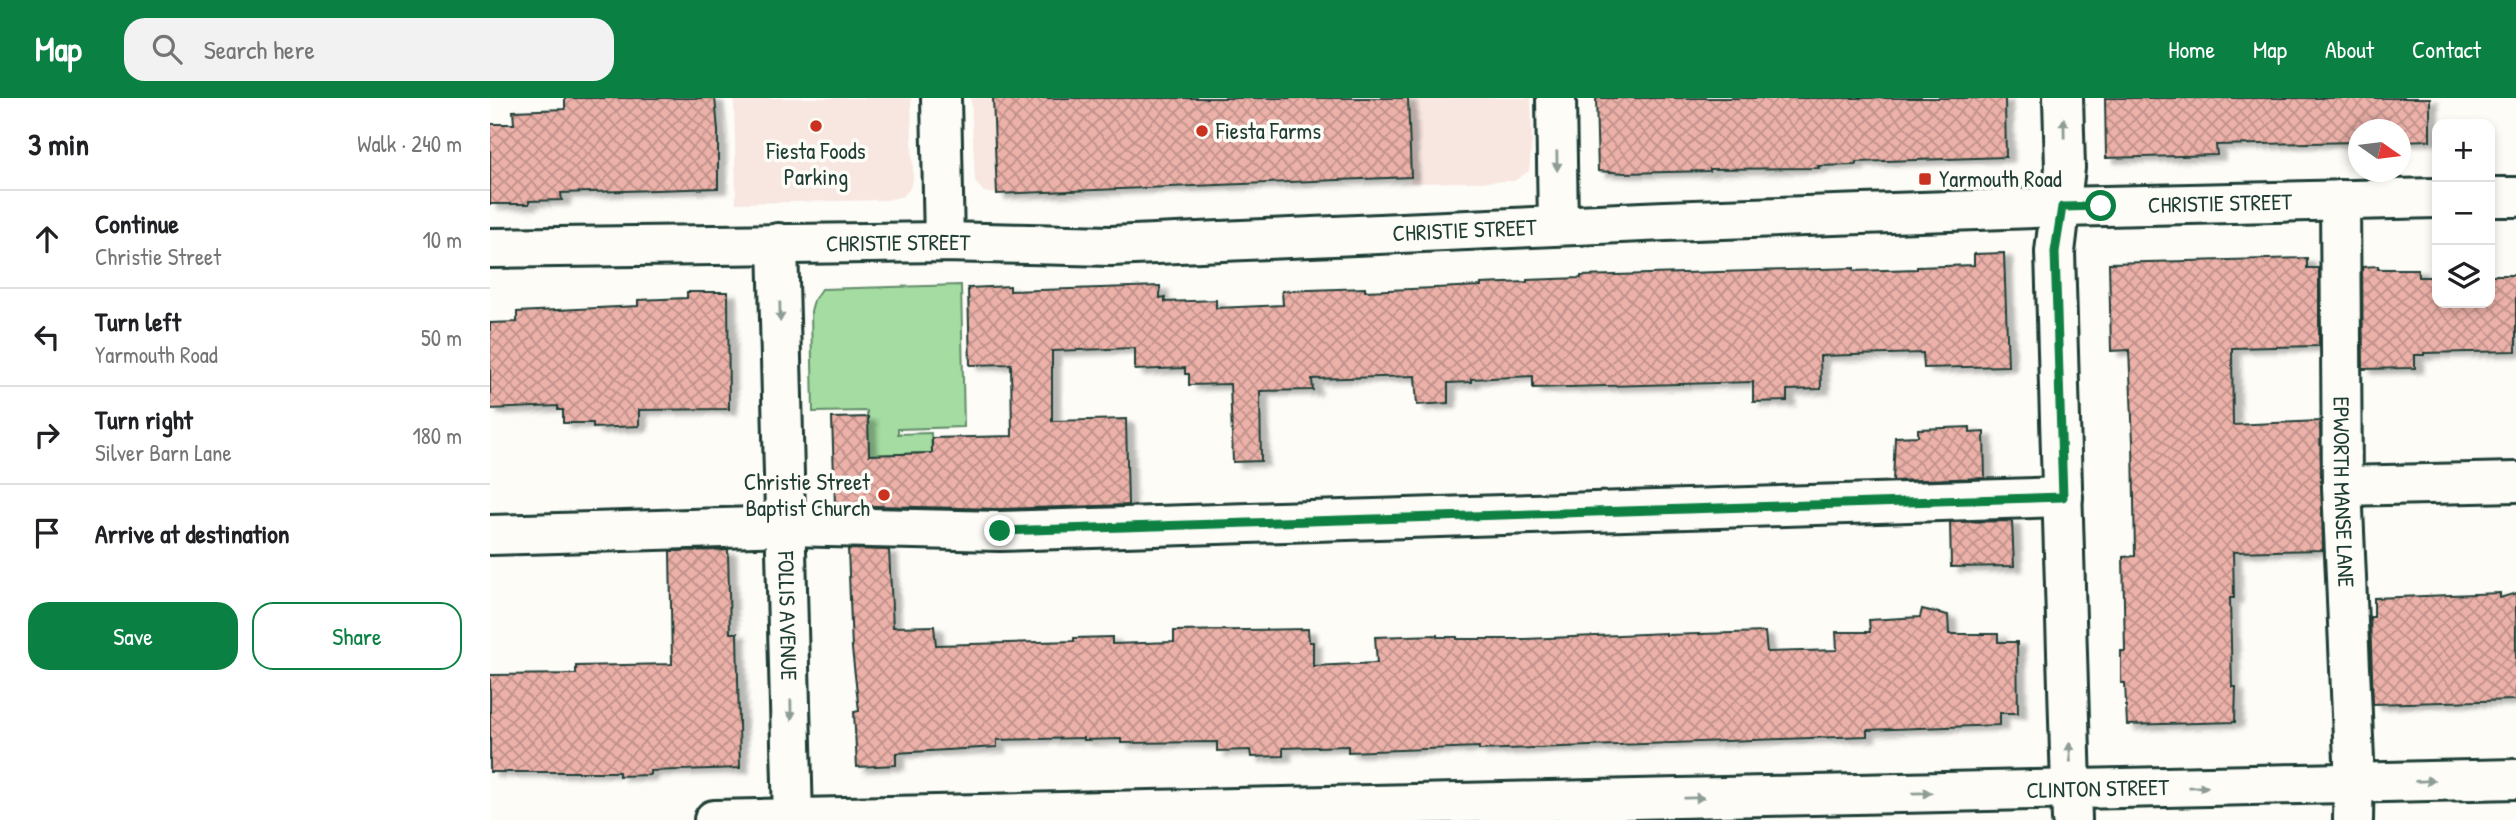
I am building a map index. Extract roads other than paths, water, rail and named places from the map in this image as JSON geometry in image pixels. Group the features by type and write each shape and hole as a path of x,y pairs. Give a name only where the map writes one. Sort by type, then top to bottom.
{"street":[{"path":"941,98 944,242"},
{"path":"1556,98 1558,225"},
{"path":"2063,98 2065,168 2055,252 2072,805"},
{"path":"2495,197 2516,197"},
{"name":"CHRISTIE STREET","path":"490,248 944,242 1111,246 1558,225 2062,207 2432,198"},
{"name":"EPWORTH MANSE LANE","path":"2340,200 2342,486 2353,802"},
{"name":"FOLLIS AVENUE","path":"778,243 793,819"},
{"path":"2342,486 2516,482"},
{"path":"490,535 786,526 1000,531 2063,497"},
{"name":"CLINTON STREET","path":"714,820 2353,802 2516,779"}],"place":[{"name":"Fiesta Foods Parking","path":"816,126"},
{"name":"Fiesta Farms","path":"1202,131"},
{"name":"Yarmouth Road","path":"1925,179"},
{"name":"Christie Street Baptist Church","path":"884,495"}]}
